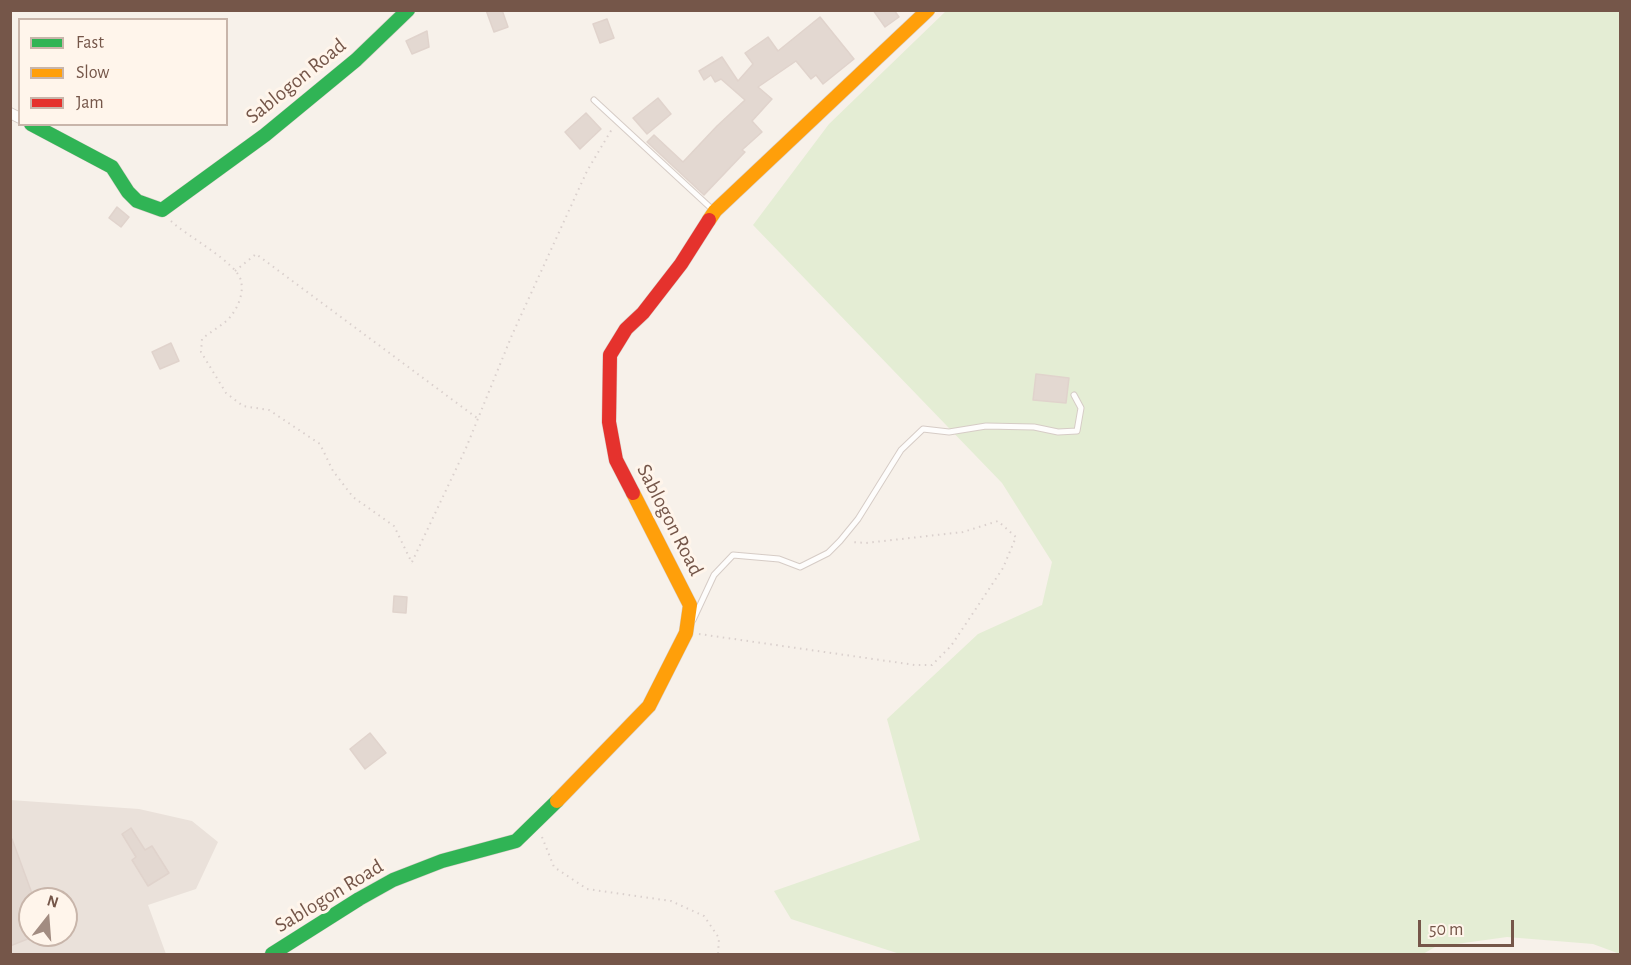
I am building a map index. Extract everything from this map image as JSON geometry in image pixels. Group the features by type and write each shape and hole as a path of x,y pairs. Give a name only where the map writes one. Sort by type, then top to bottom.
{"street":[{"name":"Sablogon Road","path":"162,210 265,135 356,60 408,10"},
{"name":"Sablogon Road","path":"272,954 350,904 393,880 442,861 516,841 649,706 686,633 690,605 616,460 609,422 610,355 626,329 643,313 670,279 715,211 928,10"},
{"path":"35,126 112,167 128,192 137,201 162,210"}],"lane":[{"path":"594,100 715,211"},
{"path":"686,633 714,575 733,555 779,559 800,567 828,553 858,519 901,450 923,429 949,432 986,426 1034,427 1058,432 1077,430 1081,408 1074,396"}],"path":[{"path":"162,210 179,228 235,271 242,281 240,303 230,318 202,339 201,352 226,393 243,406 269,410 320,444 333,471 353,497 394,526 412,563 466,448 477,418 587,171 617,122"},
{"path":"235,271 256,254 477,418"},
{"path":"686,633 915,665 932,665 951,646 1003,568 1016,537 998,521 963,532 866,543 840,541"},
{"path":"536,823 554,867 587,889 671,901 705,916 719,938 718,954"}],"shaded area":[{"path":"10,800 139,809 192,821 218,842 196,889 148,905 166,954 11,954"}],"green space":[{"path":"946,11 1620,11 1620,954 1593,944 1507,937 1435,947 1423,954 900,954 791,919 774,891 920,840 887,719 978,634 1042,605 1052,562 1002,483 753,225 829,124"}],"building":[{"path":"486,10 502,10 508,27 494,32"},
{"path":"873,10 894,10 899,17 885,27"},
{"path":"820,17 854,59 823,84 816,75 811,79 796,61 758,87 772,99 752,121 762,132 742,150 745,152 704,195 647,142 654,135 683,162 745,100 721,79 715,82 711,75 704,80 699,71 722,57 738,81 753,64 745,53 768,37 778,51"},
{"path":"607,19 614,38 600,43 593,24"},
{"path":"427,31 429,47 412,54 406,41"},
{"path":"658,98 671,114 647,134 633,118"},
{"path":"586,113 601,129 580,149 565,132"},
{"path":"117,207 129,217 121,227 109,218"},
{"path":"171,343 179,361 160,369 152,352"},
{"path":"1036,374 1069,378 1066,403 1033,400"},
{"path":"394,596 407,597 406,613 393,612"},
{"path":"370,733 386,753 365,769 350,749"},
{"path":"131,828 145,850 152,846 169,873 148,886 132,860 136,857 122,834"},
{"path":"12,839 30,887 18,887 18,943 10,946"}],"traffic: fast":[{"path":"35,126 112,167 128,192 137,201 162,210 265,135 356,60 408,10"},
{"path":"272,954 393,880 442,861 516,841 557,801"}],"traffic: slow":[{"path":"709,220 715,211 928,10"},
{"path":"557,801 649,706 686,633 690,605 633,493"}],"traffic: jam":[{"path":"633,493 616,460 609,422 610,355 626,329 643,313 681,264 709,220"}]}
